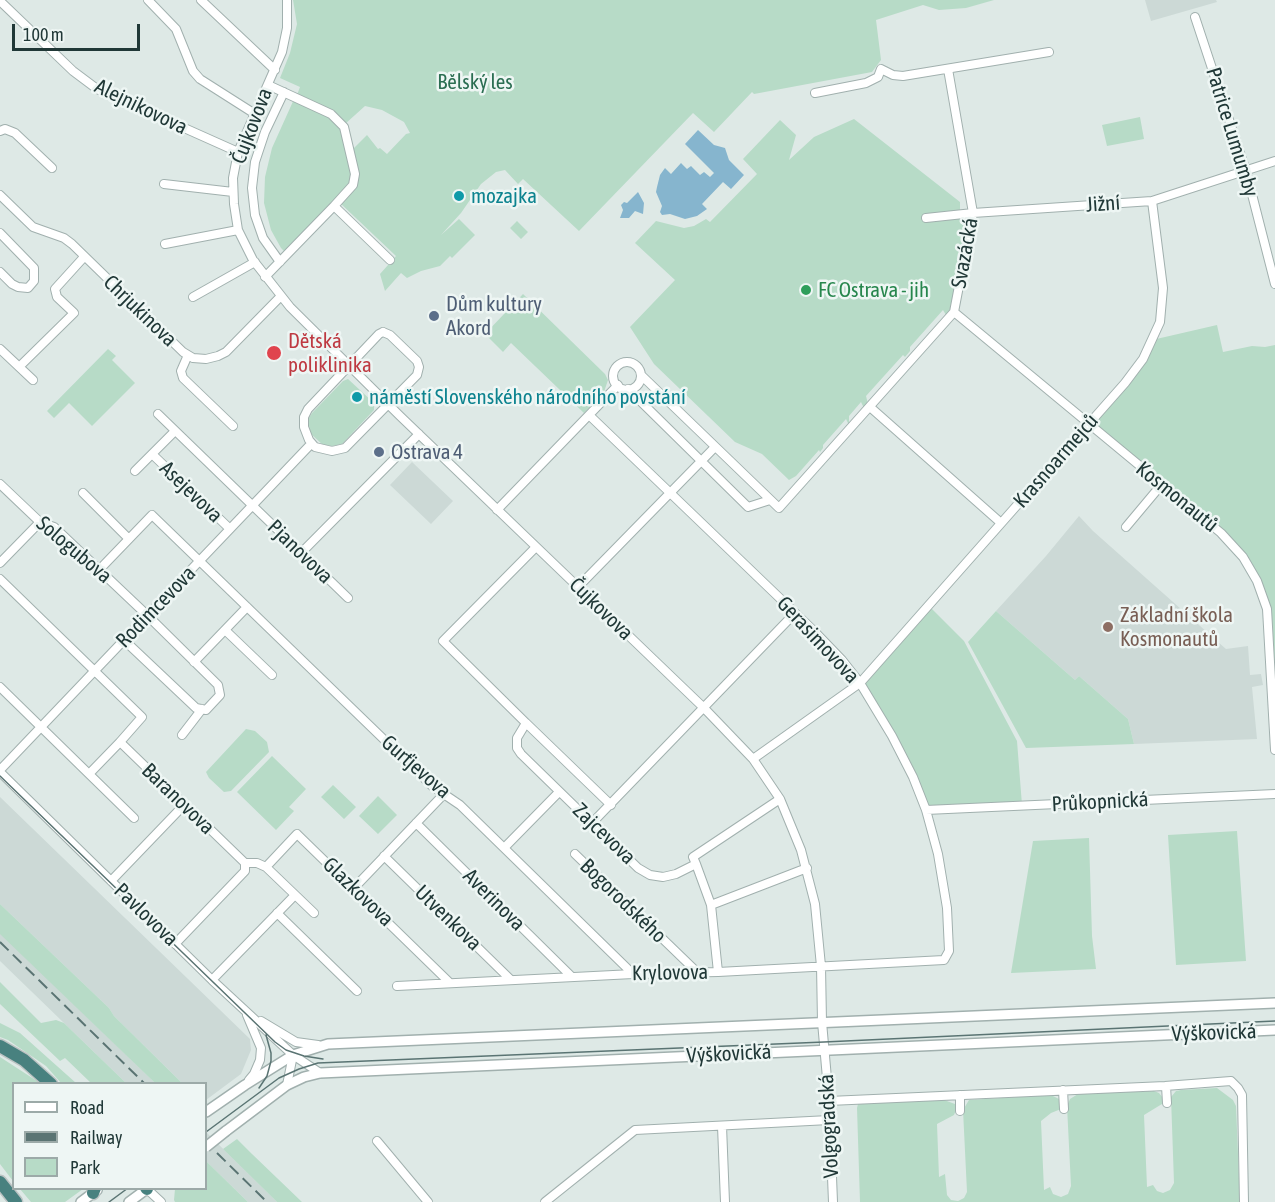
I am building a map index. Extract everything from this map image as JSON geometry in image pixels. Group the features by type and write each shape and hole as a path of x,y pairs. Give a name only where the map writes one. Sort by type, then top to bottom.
{"highway":[{"path":"0,1046 24,1060 50,1082"},
{"path":"0,1182 16,1202"}],"street":[{"path":"148,0 176,29 193,71 200,79 255,114"},
{"path":"201,0 274,70"},
{"name":"Čujkovova","path":"287,0 287,28 282,52 238,152 233,178 238,230 255,262 281,296 497,510 704,708 753,759 780,799 807,868 815,904 821,966 824,1049"},
{"name":"Alejnikovova","path":"0,1 74,71 97,89 238,152"},
{"name":"Patrice Lumumby","path":"1195,17 1245,171 1275,284"},
{"path":"815,93 866,83 878,77 880,69 893,75 903,76 1049,52"},
{"name":"Svazácká","path":"641,375 779,508 954,312 973,213 948,69"},
{"name":"Čujkovova","path":"265,277 334,206 353,184 355,174 344,127 331,114 268,86"},
{"path":"280,262 273,254 261,230 255,214 252,188 255,162 265,132 284,92"},
{"path":"0,130 5,129 15,133 52,168"},
{"name":"Jižní","path":"926,218 1152,201 1275,161"},
{"path":"165,184 233,192"},
{"name":"Chrjukinova","path":"0,195 33,227 64,238 193,358 206,359 226,352 281,296"},
{"name":"Krasnoarmejců","path":"753,759 860,683 1125,384 1143,359 1160,322 1163,288 1152,201"},
{"path":"334,206 390,260"},
{"path":"165,244 238,230"},
{"path":"0,233 34,268 34,281 28,288 18,287 0,272"},
{"path":"19,367 74,313 57,297 55,289 84,257"},
{"path":"193,297 255,262"},
{"name":"Kosmonautů","path":"954,312 1221,533 1243,557 1257,581 1267,609 1275,750"},
{"path":"383,332 390,335 415,359 419,367 417,375 389,404 345,448 337,451 326,451 311,444 304,427 305,413 349,364 383,332"},
{"path":"0,349 33,380"},
{"path":"188,355 181,371 183,378 233,426"},
{"path":"628,389 637,385 641,375 636,365 630,362 617,366 614,380 618,386 628,389 748,507 770,500"},
{"path":"497,510 618,386"},
{"path":"870,407 1001,523"},
{"name":"Asejevova","path":"158,414 253,505"},
{"name":"Gerasimovova","path":"589,415 795,613 842,660 860,683 892,736 913,777 926,810 938,854 947,908 949,951 944,960"},
{"name":"Asejevova","path":"135,471 175,431"},
{"path":"302,552 419,434"},
{"name":"Rodimcevova","path":"0,771 311,444"},
{"path":"578,586 715,447"},
{"name":"Asejevova","path":"152,454 230,529"},
{"name":"Sologubova","path":"0,483 40,522 54,527 218,685 220,695 206,710 202,709"},
{"path":"1126,526 1162,484"},
{"path":"83,494 129,539 99,570"},
{"name":"Pjanovova","path":"253,505 348,598"},
{"name":"Gurťjevova","path":"129,539 152,515 432,786 460,805 633,974"},
{"path":"0,564 40,522"},
{"name":"Zajcevova","path":"536,547 444,641 611,804"},
{"path":"0,579 142,717 89,774"},
{"path":"194,662 248,607"},
{"path":"592,823 795,613"},
{"path":"225,630 272,675"},
{"path":"124,640 196,708 202,709 182,735"},
{"name":"Baranovova","path":"0,687 134,818"},
{"name":"Zajcevova","path":"526,723 517,738 517,748 638,868 650,875 663,877 676,874 695,860"},
{"name":"Baranovova","path":"120,742 245,863"},
{"name":"Pavlovova","path":"0,771 212,980 293,1055 320,1072"},
{"path":"504,848 560,792"},
{"path":"354,888 444,794"},
{"name":"Průkopnická","path":"926,810 1275,794"},
{"path":"718,972 711,904 695,860 780,799"},
{"path":"111,881 184,805"},
{"name":"Averinova","path":"416,823 572,977"},
{"name":"Glazkovova","path":"266,867 297,834 450,983"},
{"name":"Bogorodského","path":"575,854 698,973"},
{"name":"Utvenkova","path":"384,856 511,980"},
{"path":"175,944 245,871 245,863 257,863 266,867 314,913"},
{"path":"711,904 807,868"},
{"path":"212,980 295,895"},
{"path":"277,913 357,991"},
{"name":"Krylovova","path":"397,986 944,960"},
{"name":"Výškovická","path":"207,1110 293,1055 328,1044 1275,1003"},
{"path":"245,1011 296,1042 310,1045 328,1044"},
{"path":"245,1011 261,1048 260,1060 254,1074 245,1084"},
{"name":"Výškovická","path":"207,1146 287,1085 320,1072 1275,1030"},
{"name":"Volgogradská","path":"824,1049 829,1101 833,1202"},
{"path":"287,1085 293,1055"},
{"path":"829,1101 1231,1081 1242,1095 1244,1202"},
{"path":"1166,1086 1167,1103"},
{"path":"1063,1090 1064,1109"},
{"path":"960,1095 960,1111"},
{"path":"545,1202 635,1130 829,1120"},
{"path":"722,1126 725,1202"},
{"path":"377,1141 428,1202"},
{"path":"81,1202 96,1190"},
{"path":"129,1202 146,1190"},
{"path":"148,1190 161,1202"}],"shaded area":[{"path":"1145,0 1216,0 1217,2 1151,21"},
{"path":"412,462 453,501 431,524 390,485"},
{"name":"Základní škola Kosmonautů","path":"1079,516 1226,649 1248,646 1250,675 1261,674 1263,685 1252,687 1257,739 1134,744 1128,719 1079,676 1075,680 996,611"},
{"path":"0,797 250,1039 251,1050 241,1074 207,1099 207,1082 181,1082 114,1016 109,1008 0,904"},
{"path":"0,932 154,1082 125,1082 0,961"},
{"path":"207,1133 277,1202 248,1202 207,1162"}],"green space":[{"name":"Bělský les","path":"293,0 994,0 966,8 939,10 923,5 876,20 881,60 872,72 754,94 752,92 714,132 693,113 579,231 523,179 518,184 505,170 496,172 481,184 461,213 441,235 459,219 475,235 452,258 450,256 440,266 407,278 401,273 385,291 380,274 396,256 339,202 287,254 271,230 264,203 265,177 272,148 295,97 331,114 344,127 351,151 367,135 378,149 380,148 387,154 406,134 410,133 404,122 382,110 365,106 345,124 332,114 297,95 300,87 280,78 290,53 297,24"},
{"path":"1140,117 1144,139 1107,146 1102,125"},
{"name":"FC Ostrava - jih","path":"854,119 960,202 960,220 966,222 967,228 949,313 946,315 943,310 910,347 905,357 903,355 866,396 868,404 864,408 861,402 849,416 849,425 846,419 823,445 820,452 819,450 796,476 789,480 762,454 735,442 654,364 630,327 675,280 635,243 656,221 684,228 694,226 706,219 710,222 757,174 743,159 780,120 796,135 789,160 814,137"},
{"path":"517,221 528,232 521,239 510,228"},
{"path":"523,294 605,374 608,380 604,392 584,413 511,343 503,352 485,334"},
{"path":"1217,325 1223,352 1252,346 1275,345 1275,750 1267,609 1257,581 1221,533 1089,424 1125,384 1152,340"},
{"path":"108,349 116,356 112,360 135,383 92,426 69,403 54,418 47,411"},
{"path":"348,379 374,403 374,410 342,444 323,445 311,434 309,418 343,381"},
{"path":"929,606 964,641 1017,741 1022,805 926,810 913,777 860,683"},
{"path":"996,611 1075,680 1079,676 1128,719 1134,744 1026,748 968,642"},
{"path":"246,729 255,731 267,742 269,752 231,791 224,792 206,772"},
{"path":"272,756 306,789 289,807 294,811 276,830 237,792"},
{"path":"333,785 356,807 344,819 321,797"},
{"path":"378,796 397,815 378,834 359,816"},
{"path":"1237,831 1246,961 1176,965 1168,835"},
{"path":"1089,838 1092,936 1096,969 1011,973 1033,841"},
{"path":"0,904 109,1008 114,1016 181,1082 154,1082 0,934"},
{"path":"0,982 41,1023 56,1020 64,1023 125,1082 90,1082 65,1058 60,1061 0,1004"},
{"path":"0,1023 20,1033 75,1082 60,1082 46,1066 0,1037"},
{"path":"0,1057 38,1082 12,1082 12,1180 0,1164"},
{"path":"1217,1088 1233,1100 1236,1106 1240,1202 860,1202 858,1104 944,1100 955,1104 954,1115 937,1124 939,1177 945,1174 947,1195 951,1200 958,1201 964,1198 967,1192 963,1110 969,1100 1051,1095 1061,1101 1061,1109 1041,1121 1044,1190 1050,1187 1053,1194 1061,1197 1068,1194 1071,1186 1067,1106 1070,1099 1078,1094 1154,1091 1163,1098 1162,1104 1144,1115 1147,1187 1153,1185 1157,1191 1163,1193 1170,1190 1174,1183 1171,1097 1176,1091 1181,1090"},
{"path":"237,1139 302,1202 277,1202 223,1149"},
{"path":"207,1162 248,1202 175,1202 175,1190 207,1190"},
{"path":"21,1190 82,1190 65,1202 31,1202"}],"water":[{"path":"698,130 714,145 725,148 729,160 744,175 731,189 723,182 702,204 707,209 697,216 685,219 670,214 662,215 660,212 662,206 656,192 660,175 665,168 671,174 681,163 687,169 691,166 700,175 704,172 710,177 714,173 685,144"},
{"path":"638,192 644,203 643,214 635,211 629,218 620,218 623,210 621,205 624,202 627,203"}],"tram line":[{"path":"0,776 275,1042 286,1050 323,1059"},
{"path":"207,1131 279,1078 318,1063 1275,1021"},
{"path":"259,1088 267,1076 271,1061 266,1035"},
{"path":"109,1202 125,1190"}],"railway":[{"path":"0,942 143,1082"},
{"path":"217,1153 267,1202"}],"place":[{"name":"mozajka","path":"459,196"},
{"name":"FC Ostrava - jih","path":"806,290"},
{"name":"Dům kultury Akord","path":"434,316"},
{"name":"Dětská poliklinika","path":"274,353"},
{"name":"náměstí Slovenského národního povstání","path":"357,397"},
{"name":"Ostrava 4","path":"379,452"},
{"name":"Základní škola Kosmonautů","path":"1108,627"}]}
